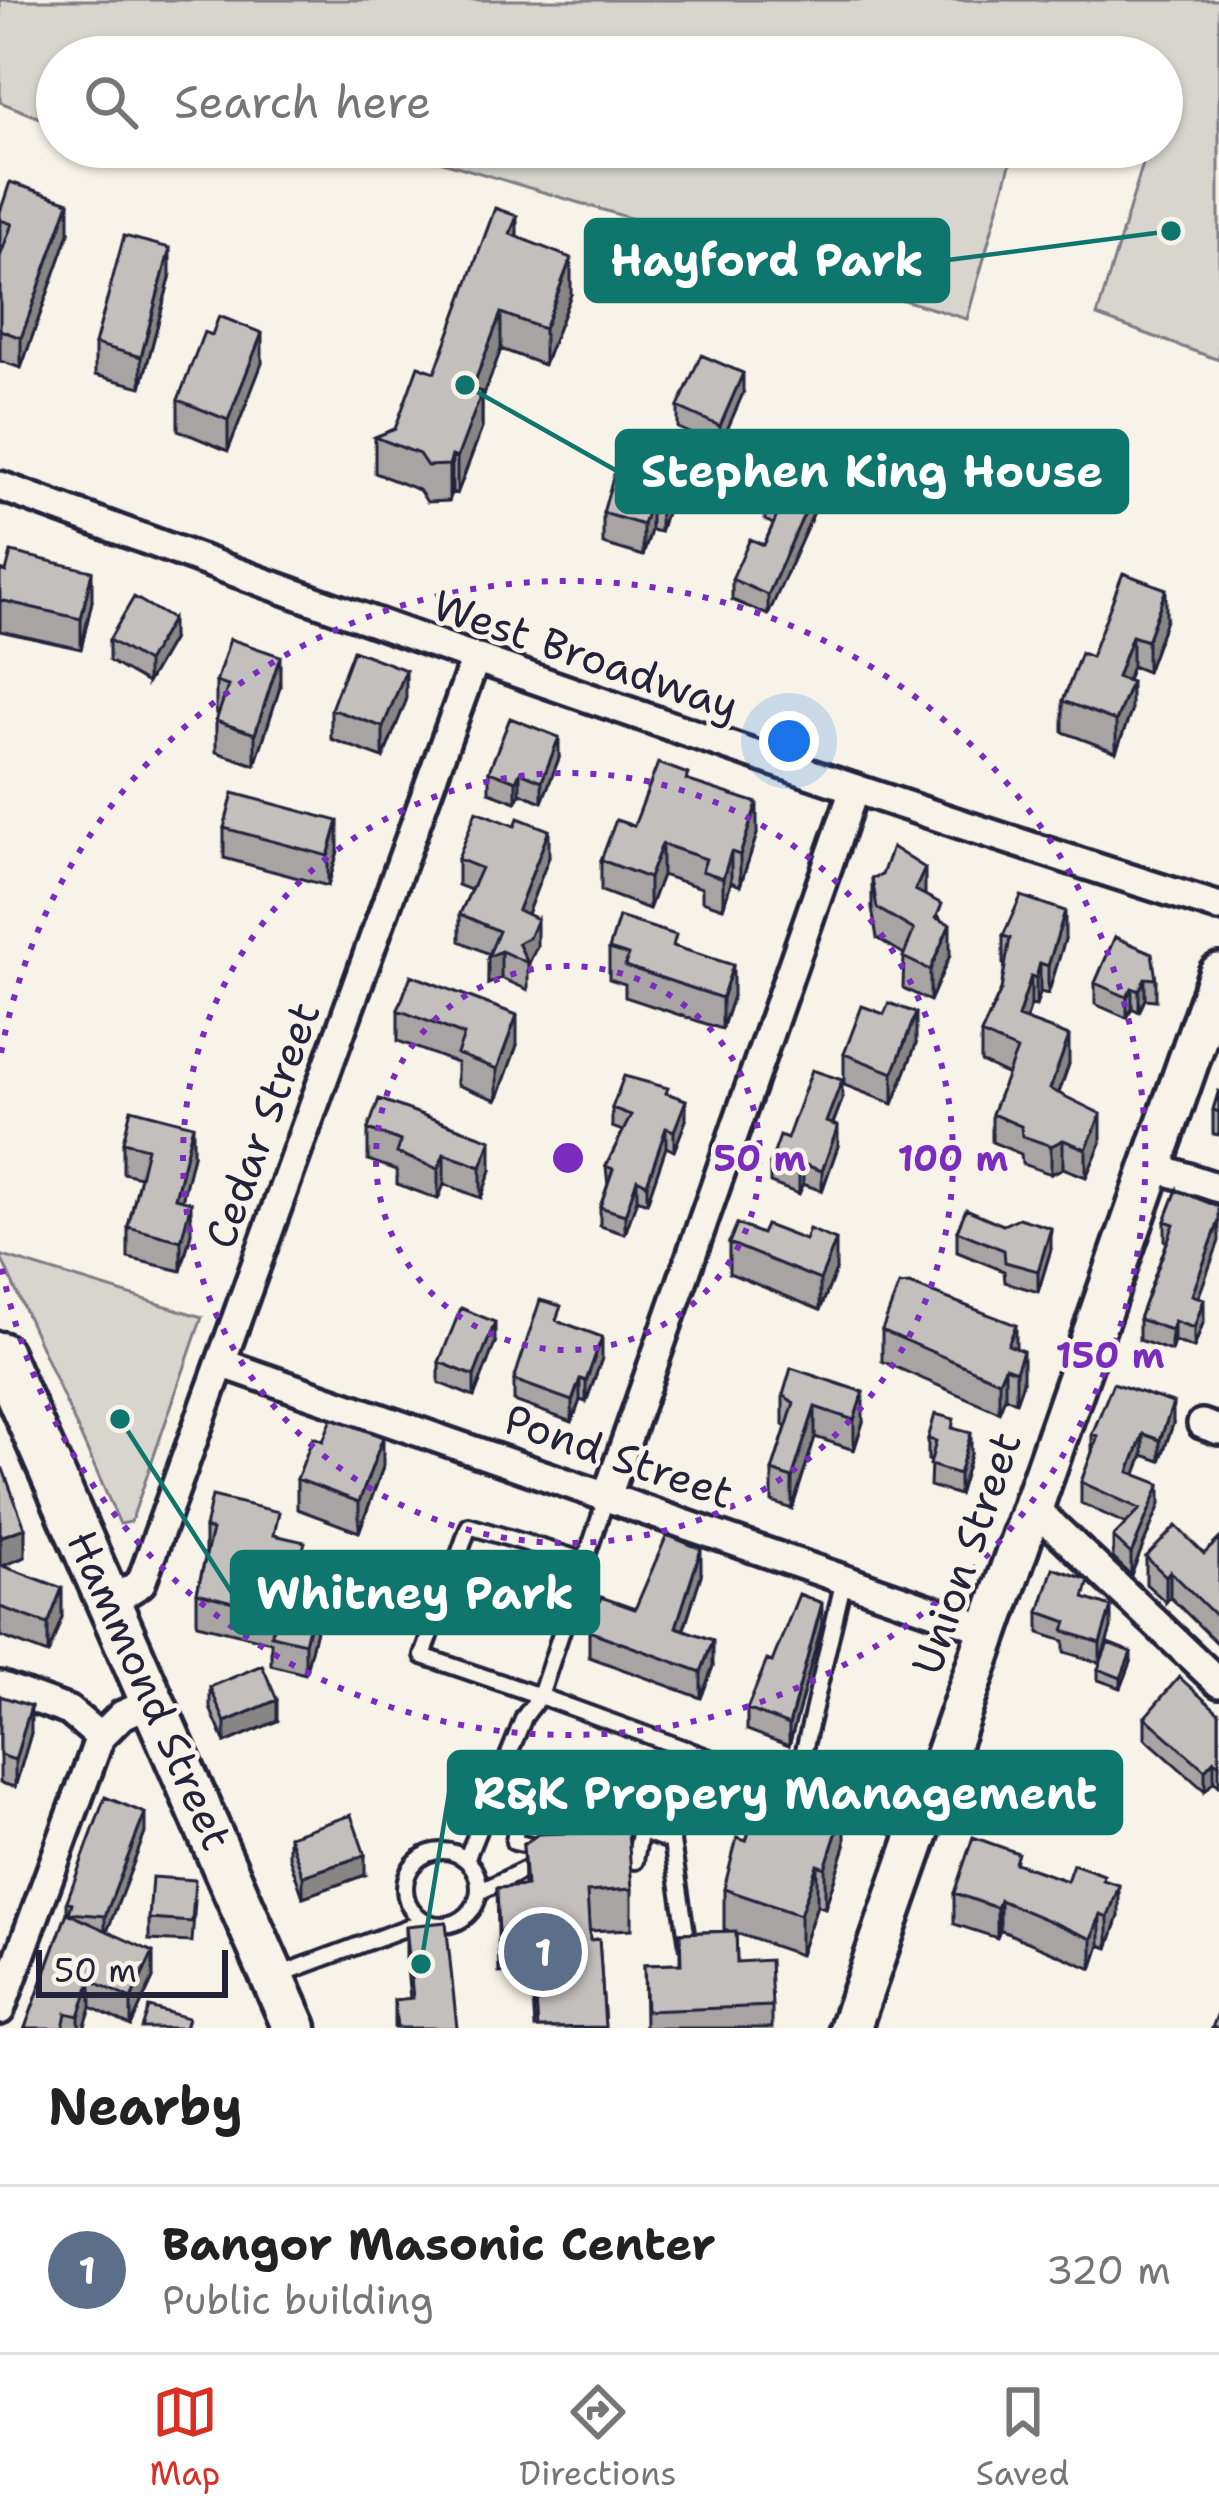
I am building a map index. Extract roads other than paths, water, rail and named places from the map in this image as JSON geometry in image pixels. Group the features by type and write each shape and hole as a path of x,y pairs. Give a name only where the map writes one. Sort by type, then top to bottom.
{"main road":[{"name":"Union Street","path":"850,2028 1219,974"},
{"name":"Hammond Street","path":"0,1354 295,2028"}],"street":[{"name":"West Broadway","path":"0,486 474,662 854,793 1219,907"},
{"name":"Cedar Street","path":"111,1602 141,1583 474,662"},
{"path":"607,1496 854,793"},
{"path":"1152,1166 1219,1188"},
{"name":"Pond Street","path":"220,1364 989,1630"},
{"path":"1033,1507 1219,1683"},
{"path":"0,1686 69,1711 100,1737"},
{"path":"0,2010 100,1737 122,1715 155,1701"}],"lane":[{"path":"479,1892 466,1860 524,1717 540,1696 607,1496"},
{"path":"586,1561 469,1526 422,1656 918,1834"},
{"path":"795,1789 844,1579"},
{"path":"687,1749 672,1842 690,1954"},
{"path":"276,1976 424,1921 459,1921 479,1892 511,1880 554,1850 514,1842 527,1780 646,1801 635,1861 594,1856"},
{"path":"490,1801 518,1808"},
{"path":"640,1829 672,1842"},
{"path":"424,1921 408,1903 411,1867 431,1853 466,1860"}],"place":[{"name":"Hayford Park","path":"1171,231"},
{"name":"Stephen King House","path":"465,385"},
{"name":"Whitney Park","path":"120,1419"},
{"name":"Bangor Masonic Center","path":"543,1952"},
{"name":"R&K Propery Management","path":"421,1964"}]}
